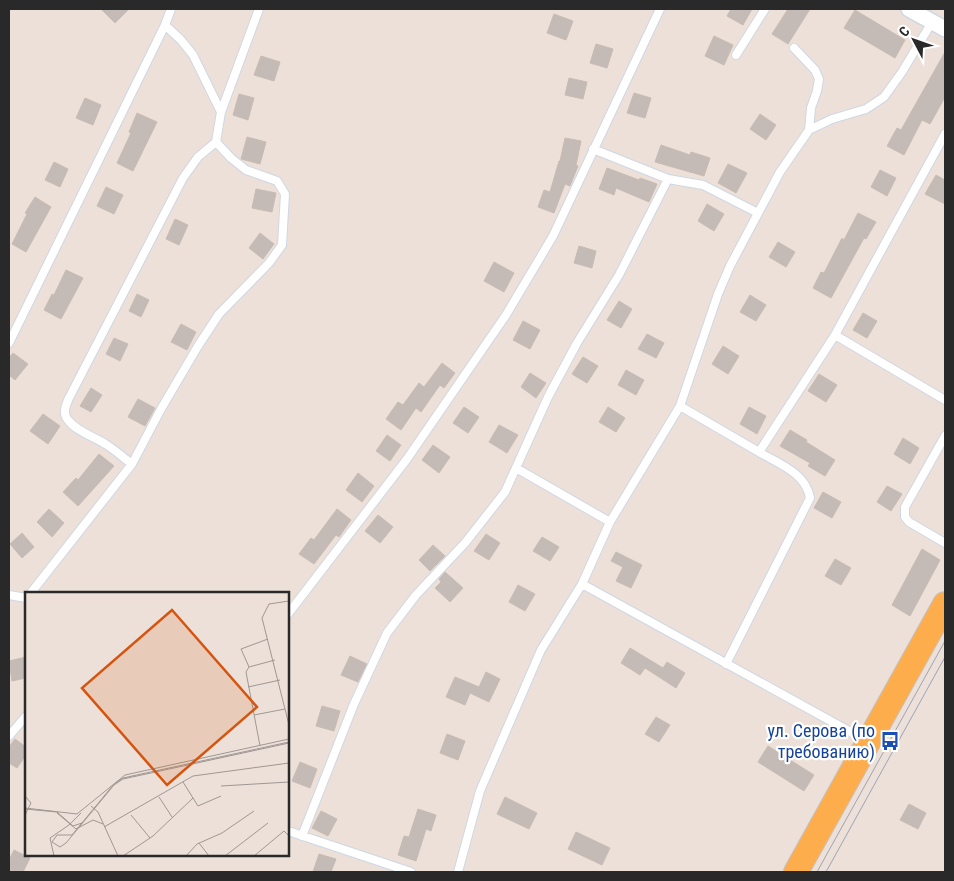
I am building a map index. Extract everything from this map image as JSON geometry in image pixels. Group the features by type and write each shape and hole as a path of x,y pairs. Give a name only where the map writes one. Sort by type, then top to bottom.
{"main road":[{"path":"796,872 945,604"}],"street":[{"path":"909,9 939,25"}],"lane":[{"path":"9,343 165,25 171,9"},
{"path":"132,464 107,445 81,431 68,420 65,408 183,178 198,157 216,142 222,112 259,9"},
{"path":"289,613 407,459 506,315 553,236 660,9"},
{"path":"736,55 765,9"},
{"path":"165,25 182,40 193,55 222,112"},
{"path":"808,130 832,119 866,109 884,97 939,25"},
{"path":"458,872 480,791 541,650 582,584 610,522 680,406 718,294 737,251 780,172 808,130 818,79 816,70 794,48"},
{"path":"759,452 835,335 945,134"},
{"path":"32,592 132,464 170,393 219,314 269,263 282,245 285,194 277,181 246,170 216,142"},
{"path":"593,149 668,179 703,185 758,213"},
{"path":"302,836 354,704 387,633 416,595 465,543 505,492 548,397 577,343 619,275 668,179"},
{"path":"835,335 945,400"},
{"path":"680,406 802,478 809,489 810,498 726,664"},
{"path":"945,436 905,507 905,517 909,522 945,543"},
{"path":"516,468 610,522"},
{"path":"582,584 868,742"},
{"path":"9,594 25,598"},
{"path":"9,736 25,717"},
{"path":"289,831 411,872"}],"building":[{"path":"101,9 129,9 115,23"},
{"path":"731,9 752,9 743,25 727,16"},
{"path":"788,9 810,9 788,44 772,34"},
{"path":"855,10 905,40 895,58 844,28"},
{"path":"554,14 573,21 566,40 547,33"},
{"path":"714,36 733,45 724,65 705,56"},
{"path":"596,44 613,49 607,68 590,63"},
{"path":"945,52 945,97 930,124 922,120 904,155 887,146 897,128 901,130"},
{"path":"261,56 280,62 274,81 254,75"},
{"path":"569,78 587,82 583,99 565,95"},
{"path":"634,93 651,98 645,118 627,113"},
{"path":"239,94 254,98 248,120 233,115"},
{"path":"85,98 101,105 93,125 76,118"},
{"path":"137,113 157,122 133,171 117,163 131,133 129,132"},
{"path":"760,114 776,125 766,140 750,129"},
{"path":"247,137 266,142 260,164 241,159"},
{"path":"565,138 581,141 576,165 578,166 570,186 565,184 554,213 538,207 544,190 550,192"},
{"path":"661,145 690,155 691,152 710,158 704,176 655,162"},
{"path":"54,162 68,169 60,187 45,180"},
{"path":"728,164 747,173 736,193 718,183"},
{"path":"607,168 639,180 640,178 657,184 649,202 616,188 614,195 599,189"},
{"path":"880,170 896,178 887,196 871,187"},
{"path":"936,175 945,180 945,204 925,194"},
{"path":"106,187 123,195 114,214 97,206"},
{"path":"256,189 276,193 272,212 252,208"},
{"path":"35,197 51,207 26,252 12,244 27,214 25,213"},
{"path":"707,204 724,214 714,231 698,221"},
{"path":"858,213 876,222 866,239 864,238 831,298 813,288 821,272 824,273 842,238 844,240"},
{"path":"175,219 188,225 179,245 166,239"},
{"path":"260,233 274,244 263,259 249,248"},
{"path":"778,242 795,252 786,267 769,257"},
{"path":"579,246 596,251 592,268 574,263"},
{"path":"494,262 514,273 504,292 484,281"},
{"path":"66,270 83,278 61,319 44,310 52,294 54,295"},
{"path":"137,294 149,300 141,317 129,311"},
{"path":"750,295 766,305 756,321 740,312"},
{"path":"619,301 632,309 621,328 607,320"},
{"path":"863,313 877,321 867,338 853,330"},
{"path":"523,321 540,330 530,349 513,340"},
{"path":"181,324 196,332 187,350 171,342"},
{"path":"647,334 664,343 656,358 638,349"},
{"path":"114,338 128,344 120,361 106,354"},
{"path":"723,346 739,356 728,374 712,364"},
{"path":"13,353 28,364 15,380 9,375 9,358"},
{"path":"583,357 598,366 587,383 572,374"},
{"path":"442,363 455,373 444,388 440,385 421,412 416,408 401,430 386,419 398,402 403,405 419,383 424,387"},
{"path":"626,370 644,380 636,395 618,385"},
{"path":"530,373 546,383 536,398 521,387"},
{"path":"819,374 837,385 826,402 808,391"},
{"path":"91,388 102,395 91,412 80,406"},
{"path":"138,399 155,408 145,426 128,417"},
{"path":"464,407 479,417 468,433 453,423"},
{"path":"608,407 625,418 616,432 599,422"},
{"path":"749,407 766,416 757,434 740,424"},
{"path":"43,414 60,426 48,444 30,431"},
{"path":"499,425 518,435 507,453 489,442"},
{"path":"790,430 835,460 825,476 808,466 810,463 780,446"},
{"path":"387,435 401,445 390,461 376,451"},
{"path":"903,438 919,448 910,464 894,454"},
{"path":"433,445 450,457 439,473 422,460"},
{"path":"99,454 114,466 78,506 63,492 76,478 78,480"},
{"path":"358,473 374,486 362,502 346,490"},
{"path":"887,486 902,494 891,511 877,502"},
{"path":"823,492 841,502 832,518 814,508"},
{"path":"49,509 64,523 52,537 37,522"},
{"path":"337,509 351,520 339,537 336,535 314,564 299,554 311,538 314,540"},
{"path":"378,515 393,527 380,543 365,531"},
{"path":"22,533 34,547 22,558 10,544"},
{"path":"486,534 500,543 489,560 474,551"},
{"path":"542,537 559,547 550,561 533,551"},
{"path":"433,545 445,556 430,571 419,560"},
{"path":"922,549 940,560 910,616 892,605"},
{"path":"616,552 642,565 631,588 616,581 623,567 611,561"},
{"path":"835,559 851,568 841,585 825,576"},
{"path":"445,572 463,588 450,602 435,588 441,582 439,579"},
{"path":"518,585 535,594 525,611 509,602"},
{"path":"630,648 663,668 667,662 685,673 676,688 645,668 640,675 621,663"},
{"path":"350,656 367,664 358,682 341,675"},
{"path":"25,657 25,678 12,681 9,661"},
{"path":"486,672 500,679 489,702 470,693 465,705 446,697 455,677 479,687"},
{"path":"322,706 340,711 334,731 316,726"},
{"path":"656,717 670,725 659,742 645,734"},
{"path":"447,734 465,741 458,760 440,753"},
{"path":"15,739 25,746 25,756 17,768 9,763 9,747"},
{"path":"768,746 814,775 804,791 758,762"},
{"path":"300,762 317,769 310,788 292,781"},
{"path":"505,797 537,813 529,829 497,814"},
{"path":"909,804 926,813 918,829 900,820"},
{"path":"418,809 436,815 431,831 426,829 416,861 398,855 404,836 409,837"},
{"path":"321,811 337,819 328,836 312,828"},
{"path":"576,832 610,848 602,865 568,849"},
{"path":"14,850 30,858 23,872 9,870 9,860"},
{"path":"319,854 336,859 331,872 313,872"}],"tram line":[{"path":"817,872 945,641"},
{"path":"826,872 945,657"}],"place":[{"name":"ул. Серова (по требованию)","path":"890,741"}]}
